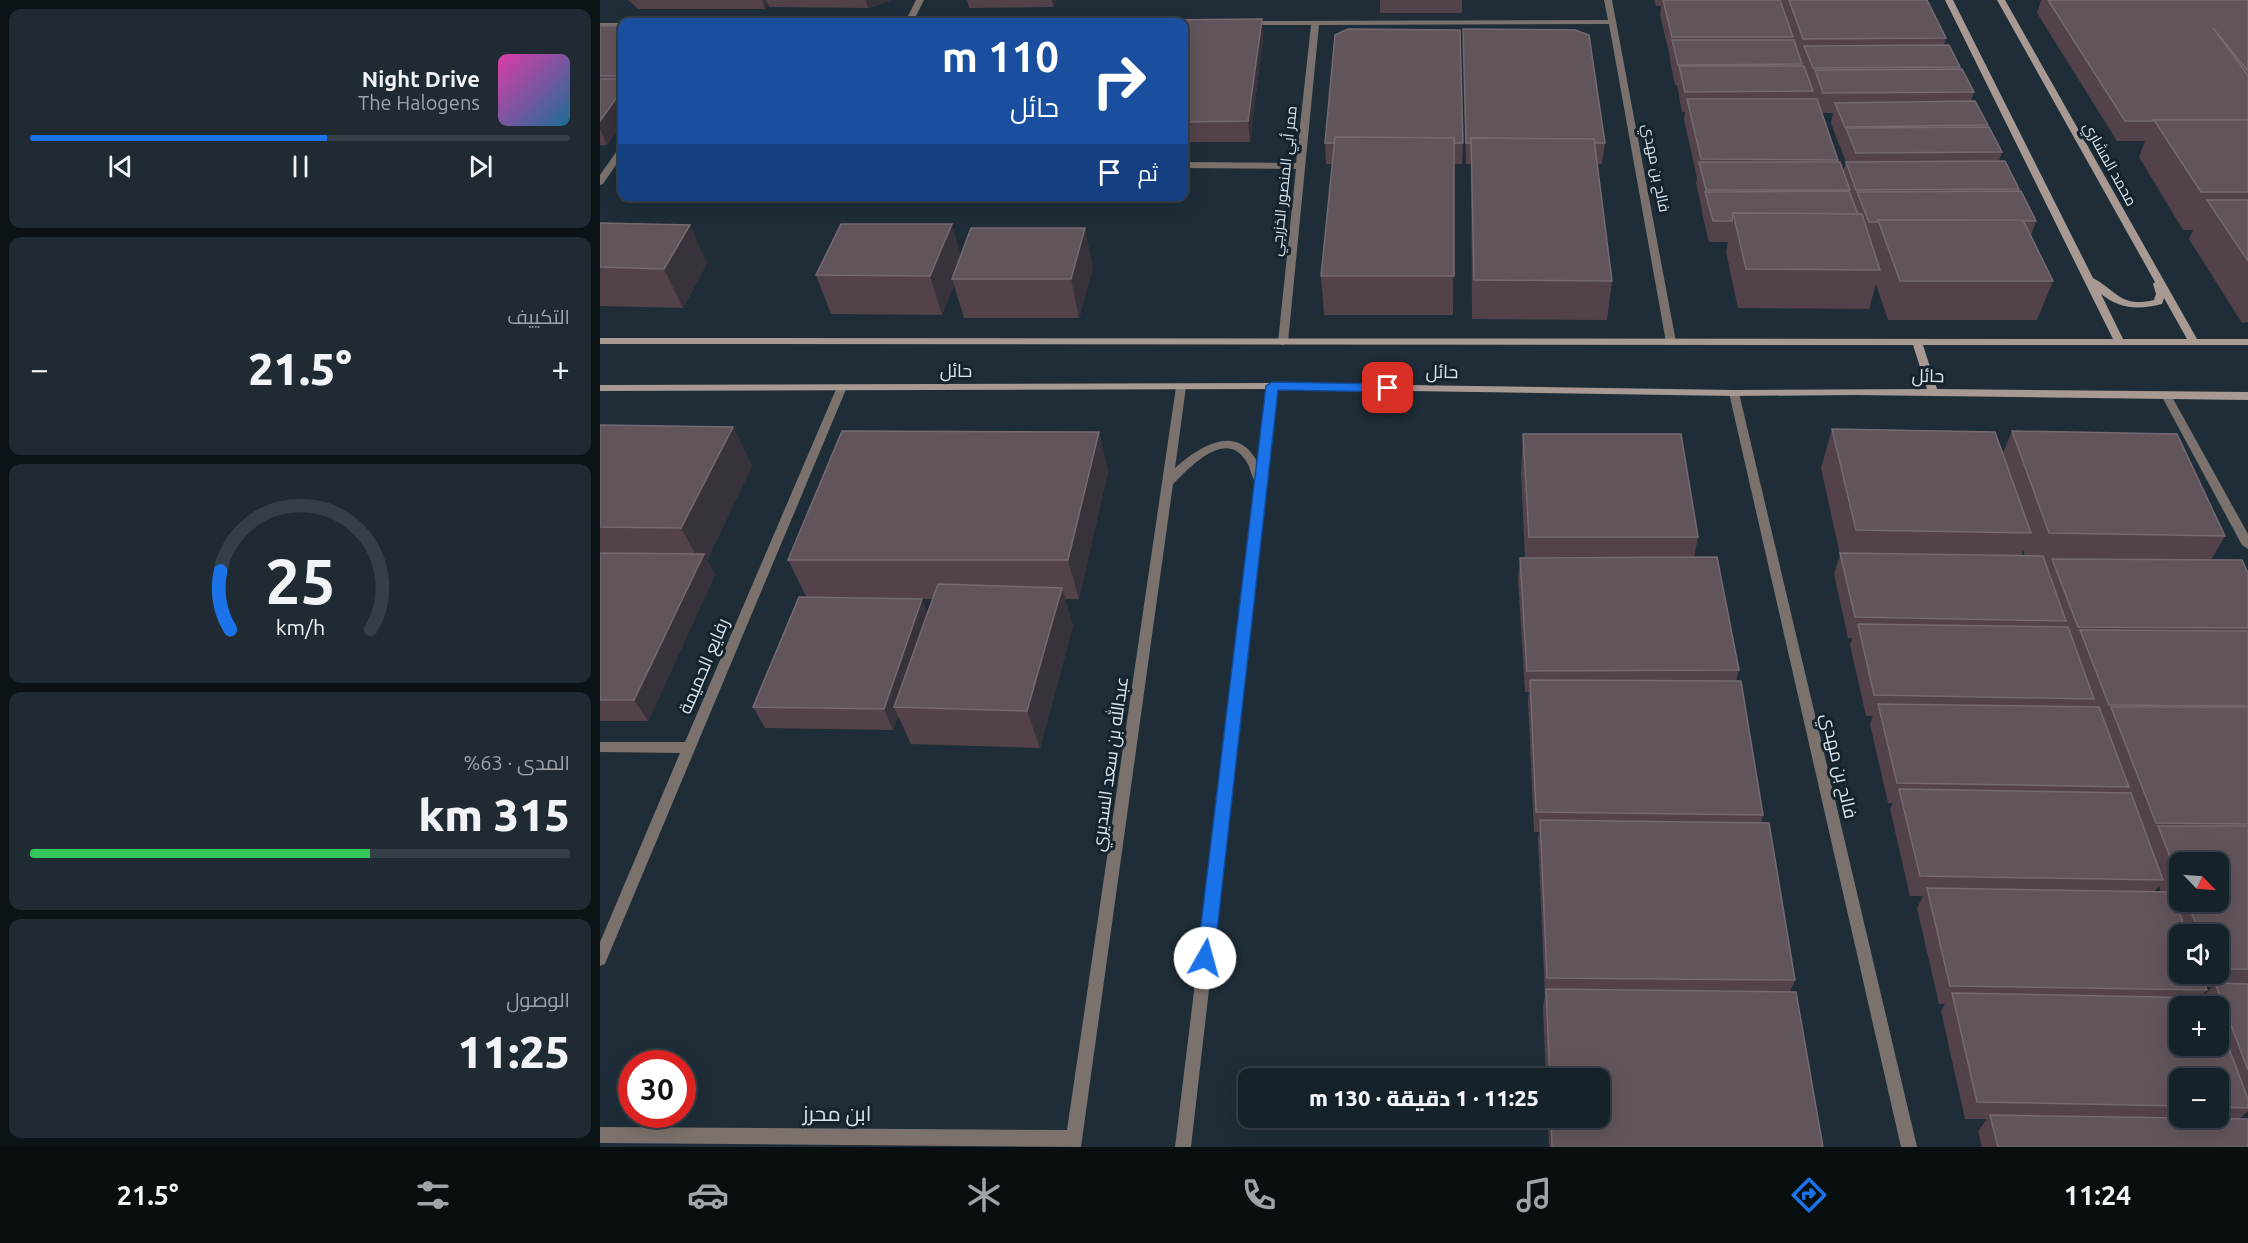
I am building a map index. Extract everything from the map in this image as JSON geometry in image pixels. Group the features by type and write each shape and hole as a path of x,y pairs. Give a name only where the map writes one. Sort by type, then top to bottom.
{"street":[{"path":"911,18 920,0"},
{"name":"فالح بن مهدي","path":"1608,0 1671,342"},
{"path":"1949,0 2120,342"},
{"name":"محمد المشاري","path":"2001,0 2194,342"},
{"path":"1243,23 1611,22"},
{"name":"ممر أبي المنصور الخزرجي","path":"1283,342 1315,23"},
{"path":"600,25 618,25"},
{"path":"600,163 618,163"},
{"path":"600,182 618,163"},
{"path":"1188,165 1300,166"},
{"path":"2087,276 2109,296 2127,305 2143,307 2158,302 2161,294 2155,273"},
{"name":"حائل","path":"600,341 2248,342"},
{"path":"1917,342 1933,393"},
{"path":"1183,1147 1272,386"},
{"name":"حائل","path":"600,388 1272,386 1734,393 2248,396"},
{"name":"رفايع الحميمة","path":"600,959 842,387"},
{"name":"عبدالله بن سعد السديري","path":"1073,1143 1181,387"},
{"name":"فالح بن مهدي","path":"1734,393 1909,1147"},
{"path":"2166,395 2248,544"},
{"path":"1169,481 1206,448 1227,444 1238,446 1251,459 1260,484"},
{"path":"600,747 689,748"},
{"name":"ابن محرز","path":"600,1135 1073,1143"}],"building":[{"path":"1663,0 1780,0 1793,37 1672,37"},
{"path":"1789,0 1927,0 1946,38 1803,39"},
{"path":"2048,0 2248,0 2248,71 2213,28 2248,75 2248,120 2125,121"},
{"path":"1262,19 1248,121 1188,122 1188,20"},
{"path":"600,26 618,26 618,76 600,76"},
{"path":"1348,29 1460,30 1463,143 1454,143 1454,138 1335,137 1335,143 1325,143 1335,35"},
{"path":"1463,29 1575,30 1589,35 1605,143 1595,143 1594,139 1471,138 1471,143 1466,143"},
{"path":"1672,40 1794,40 1802,64 1678,65"},
{"path":"1949,45 1960,67 1813,68 1804,46"},
{"path":"1679,66 1804,66 1813,91 1685,92"},
{"path":"1962,69 1974,92 1823,93 1815,70"},
{"path":"600,79 618,79 618,96 600,121"},
{"path":"1687,99 1817,99 1838,160 1701,159"},
{"path":"1975,101 1988,125 1845,127 1835,103"},
{"path":"2154,120 2248,120 2248,192 2201,192"},
{"path":"1989,127 2002,152 1856,153 1846,128"},
{"path":"1335,137 1454,138 1454,276 1321,276"},
{"path":"1471,138 1594,139 1612,281 1474,280"},
{"path":"2005,161 2019,189 1856,190 1846,162"},
{"path":"1699,162 1840,162 1850,190 1706,190"},
{"path":"1849,191 1858,214 1733,213 1732,221 1713,221 1705,192"},
{"path":"2021,191 2036,221 1878,220 1878,222 1869,222 1857,192"},
{"path":"2207,200 2248,200 2248,261"},
{"path":"1733,213 1862,214 1880,270 1746,269"},
{"path":"1878,220 2023,220 2053,281 1900,281"},
{"path":"600,223 690,225 664,269 600,267"},
{"path":"841,224 952,224 930,276 816,275"},
{"path":"971,228 1085,228 1071,279 952,279"},
{"path":"600,425 733,427 681,528 600,527"},
{"path":"1832,429 1995,432 2031,533 1856,530"},
{"path":"842,431 1099,432 1068,560 788,560"},
{"path":"2012,431 2177,434 2225,536 2049,533"},
{"path":"1523,434 1681,434 1698,537 1529,537"},
{"path":"600,553 704,554 634,700 600,700"},
{"path":"1840,553 2043,556 2066,621 1855,617"},
{"path":"1717,557 1739,670 1527,671 1520,558"},
{"path":"2052,559 2242,560 2248,573 2248,628 2078,627"},
{"path":"938,584 1062,588 1027,711 894,707"},
{"path":"799,597 922,599 884,709 753,707"},
{"path":"1858,624 2068,627 2094,699 1874,695"},
{"path":"2080,630 2248,631 2248,706 2109,705"},
{"path":"1530,680 1741,681 1763,815 1536,812"},
{"path":"1878,704 2099,707 2129,787 1897,783"},
{"path":"2111,707 2248,707 2248,824 2156,823"},
{"path":"1899,789 2131,793 2163,880 1920,876"},
{"path":"1540,820 1769,823 1795,980 1547,978"},
{"path":"2158,826 2248,826 2248,969 2229,969 2229,924 2196,924 2191,912 2229,912 2229,852 2169,852 2169,854"},
{"path":"1927,888 2169,892 2169,912 2179,912 2183,924 2169,924 2169,984 2205,984 2207,990 1950,986"},
{"path":"2215,984 2248,984 2248,1070 2229,1020 2229,996 2220,996"},
{"path":"1546,989 1796,992 1823,1147 1552,1147 1551,1128 1610,1128 1610,1068 1550,1068"},
{"path":"1952,993 2169,997 2169,1056 2229,1056 2229,1048 2248,1099 2248,1108 2229,1107 2229,1068 2169,1068 2169,1106 1977,1102"},
{"path":"1990,1115 2169,1118 2169,1128 2229,1128 2229,1119 2248,1119 2248,1147 1998,1147"}],"route":[{"path":"1205,958 1272,386 1388,388"}]}
